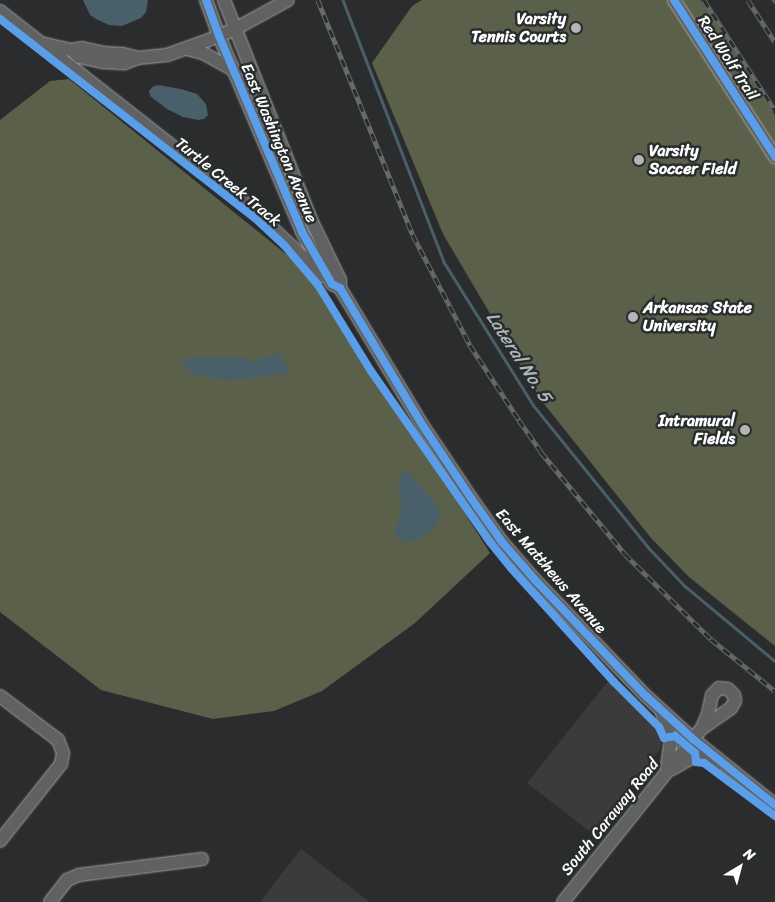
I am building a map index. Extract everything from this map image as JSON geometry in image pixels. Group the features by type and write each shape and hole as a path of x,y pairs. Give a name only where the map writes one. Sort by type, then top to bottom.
{"street":[{"name":"East Washington Avenue","path":"206,0 219,36 302,232 336,286 340,280 312,222 224,0"},
{"path":"39,42 71,50 79,57 103,62 125,63 138,58 166,55 219,36 288,0"},
{"name":"Red Wolf Trail","path":"674,0 775,157"},
{"path":"0,11 250,208 336,286"},
{"path":"187,48 203,53 234,70"},
{"name":"East Matthews Avenue","path":"336,286 423,426 502,542 535,580 659,709 775,805"},
{"path":"0,696 58,740 63,753 61,764 0,840"},
{"path":"659,709 666,720 671,739 666,773"},
{"name":"South Caraway Road","path":"562,902 702,728"},
{"path":"666,773 691,758 705,758 732,771"},
{"path":"50,902 67,880 79,874 202,859"}],"shaded area":[{"path":"608,681 658,729 661,745 658,752 593,834 527,783"},
{"path":"301,849 370,902 260,902"}],"green space":[{"name":"Arkansas State University","path":"422,0 701,0 775,115 775,646 689,577 651,538 541,400 443,234 372,63 412,6"},
{"path":"69,79 297,263 326,294 490,553 415,623 322,691 274,711 213,719 101,690 0,612 0,120 50,81"}],"water":[{"path":"83,0 148,0 146,12 141,18 122,26 109,25 90,15"},
{"path":"158,85 197,94 206,104 208,115 204,119 198,120 183,117 167,109 150,96 149,91 152,87"},
{"path":"277,354 282,355 284,362 287,364 289,368 287,373 253,378 230,380 196,375 190,372 182,363 184,359 194,357 242,357 253,361"},
{"path":"406,470 438,506 440,517 436,525 427,534 418,539 403,542 395,533 402,507 398,494 401,481 400,474"}],"waterway":[{"name":"Lateral No. 5","path":"343,0 444,262 534,406 648,547 685,586 775,661"}],"railway":[{"path":"318,0 413,235 470,345 519,420 541,452 625,554 711,639 775,691"},
{"path":"704,0 775,110"},
{"path":"748,0 775,42"}],"cycle path":[{"name":"Turtle Creek Track","path":"206,0 219,36 302,232 332,284 340,288 423,426 502,542 535,580 646,696 693,739 775,805"},
{"path":"674,0 775,157"},
{"name":"Turtle Creek Track","path":"0,19 255,218 284,245 318,285 371,371 490,542 511,568 614,682 659,727 664,738 675,736 695,753 696,762 704,763 775,816"}],"place":[{"name":"Varsity Tennis Courts","path":"576,28"},
{"name":"Varsity Soccer Field","path":"639,160"},
{"name":"Arkansas State University","path":"633,317"},
{"name":"Intramural Fields","path":"745,430"}]}
